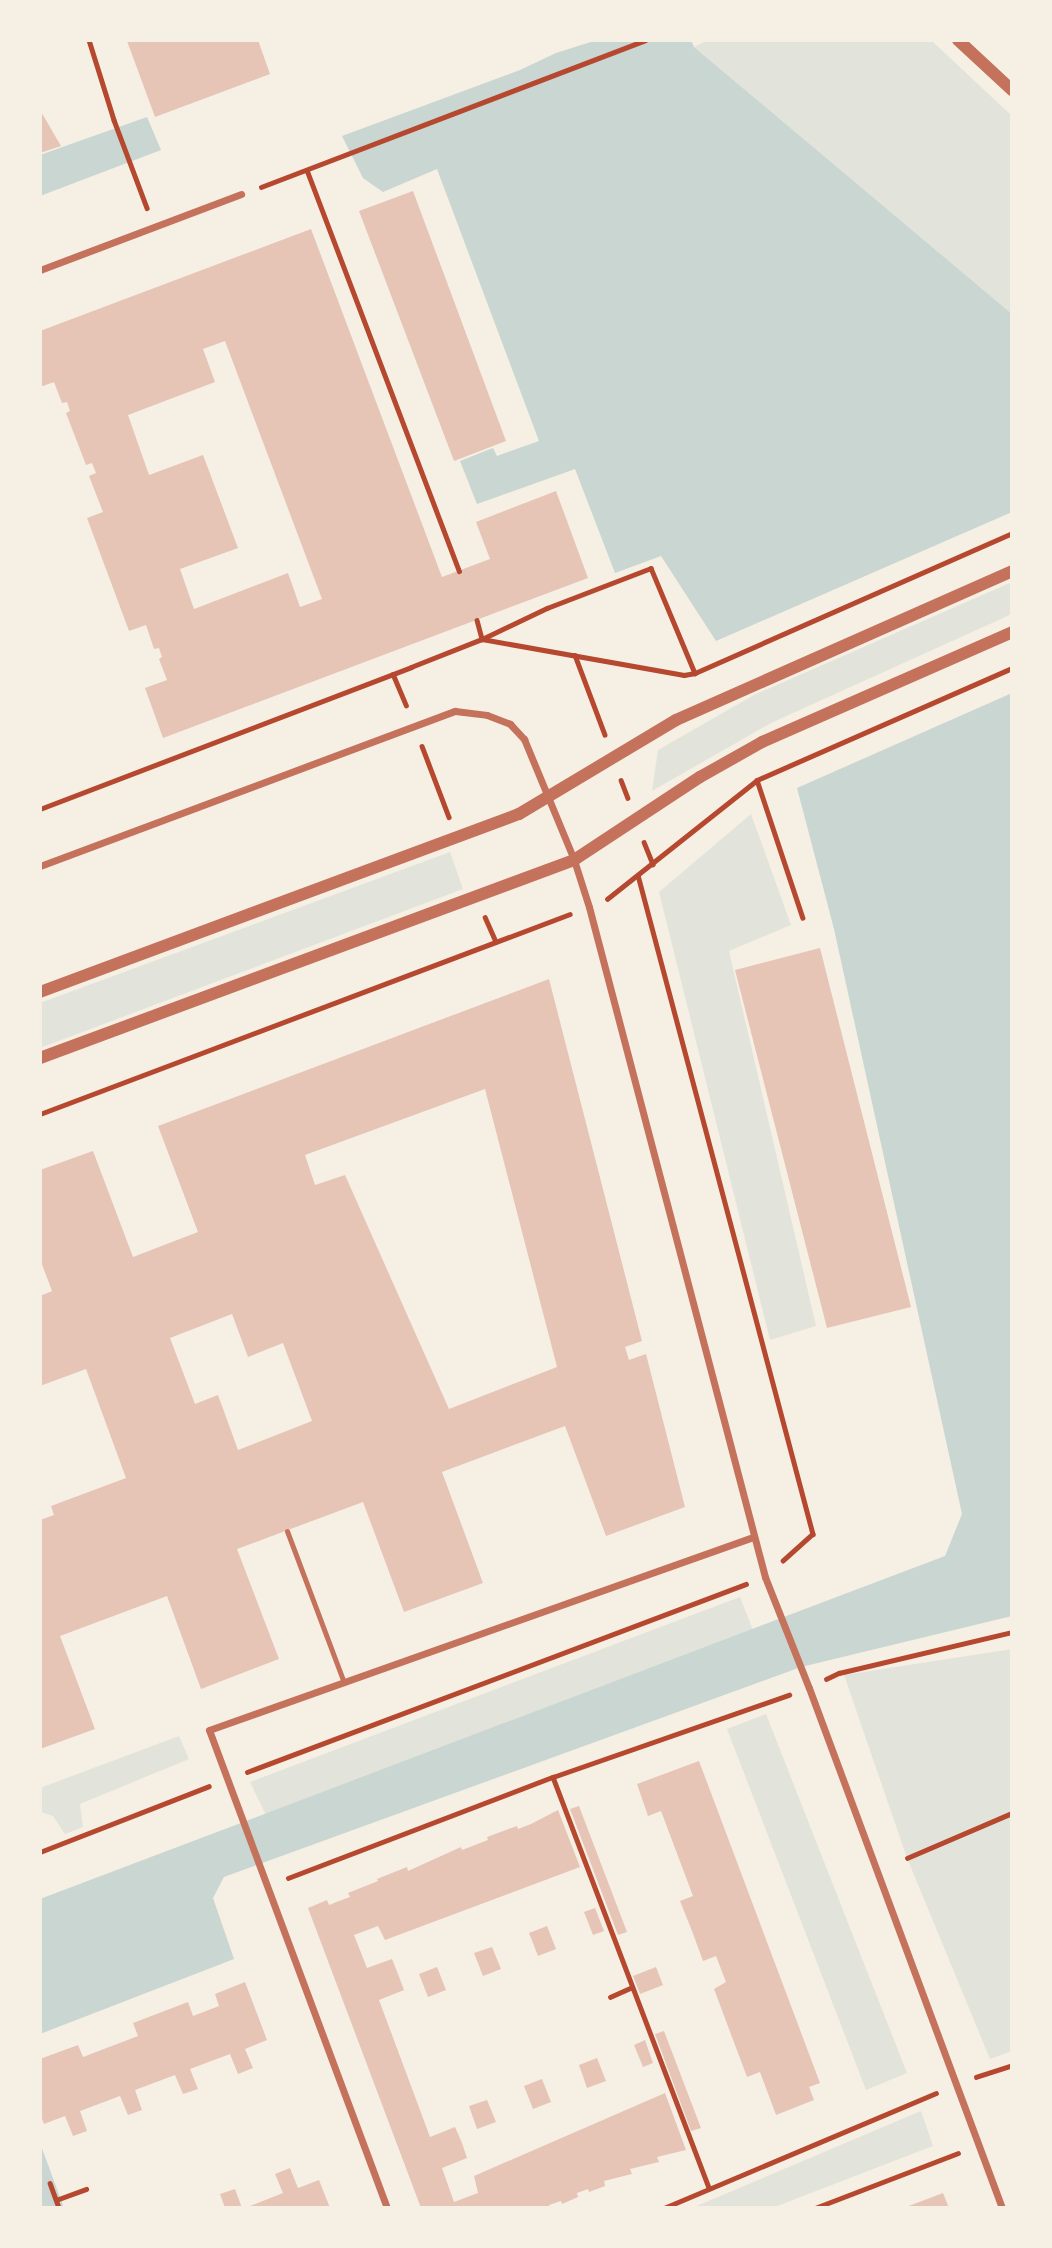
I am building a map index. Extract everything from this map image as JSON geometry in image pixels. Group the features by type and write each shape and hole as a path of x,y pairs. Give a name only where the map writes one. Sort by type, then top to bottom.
{"street":[{"path":"958,40 1012,90"},
{"path":"40,270 241,194"},
{"path":"40,992 457,838 549,799 676,720 1012,571"},
{"path":"40,1058 574,860 700,776 762,742 1012,632"},
{"path":"40,866 455,711 487,715 510,724 524,739 574,860 593,920 765,1577 809,1688 1002,2208"},
{"path":"387,2208 209,1730 753,1537"}],"lane":[{"path":"287,1531 344,1683"}],"path":[{"path":"89,40 136,179"},
{"path":"241,194 645,40"},
{"path":"307,170 459,571"},
{"path":"482,639 684,674 695,673 1012,533"},
{"path":"40,809 482,639 547,608 651,568 695,673"},
{"path":"477,620 482,639"},
{"path":"393,674 457,838"},
{"path":"757,780 803,918"},
{"path":"40,1852 765,1577 813,1534 639,875"},
{"path":"477,896 496,942"},
{"path":"268,1886 553,1777 809,1688 839,1673 1012,1632"},
{"path":"553,1777 709,2188"},
{"path":"907,1858 1012,1813"},
{"path":"610,1997 632,1986"},
{"path":"664,2208 955,2085 1012,2065"},
{"path":"815,2208 979,2146"},
{"path":"50,2183 59,2199 59,2208"},
{"path":"59,2199 86,2189"}],"shaded area":[{"path":"597,40 691,40 694,47 1012,314 1012,512 716,641 661,556 615,573 575,469 477,504 460,461 493,448 497,456 539,441 437,169 383,192 363,178 342,136 520,70 556,53"},
{"path":"708,40 931,40 1012,116 1012,314 694,47"},
{"path":"147,117 161,150 40,196 40,155"},
{"path":"1012,582 1012,614 771,723 652,791 658,750 754,695"},
{"path":"1012,693 1012,1616 801,1667 224,1877 213,1898 234,1959 40,2034 40,1899 945,1556 962,1514 834,929 797,788"},
{"path":"751,814 791,925 729,951 816,1326 770,1340 659,892"},
{"path":"450,852 463,889 40,1048 40,1003"},
{"path":"740,1597 753,1630 266,1815 250,1782"},
{"path":"1012,1649 1012,2051 990,2059 907,1858 844,1675"},
{"path":"766,1714 907,2073 866,2090 727,1729"},
{"path":"179,1736 189,1759 80,1804 83,1827 65,1834 53,1816 40,1812 40,1788"},
{"path":"921,2111 933,2146 772,2208 692,2208"},
{"path":"40,2143 64,2208 40,2208"}],"building":[{"path":"258,40 270,74 155,117 127,41"},
{"path":"40,110 61,146 40,153"},
{"path":"413,191 506,441 454,461 359,211"},
{"path":"311,229 442,577 490,559 476,522 556,491 588,578 163,738 145,688 167,680 159,659 162,657 159,648 154,649 146,625 129,631 87,518 103,512 89,476 96,473 92,463 86,465 66,413 70,411 67,402 62,403 54,382 40,387 40,331","holes":["225,341 322,599 300,607 288,573 194,609 180,569 238,548 203,455 149,475 128,415 215,382 203,349"]},
{"path":"820,948 911,1307 827,1328 735,970"},
{"path":"549,979 642,1341 625,1347 629,1360 646,1354 685,1507 606,1536 565,1426 442,1472 483,1583 404,1612 363,1502 237,1549 279,1659 201,1689 167,1596 60,1636 95,1729 40,1749 40,1520 54,1515 51,1506 126,1478 86,1369 40,1386 40,1296 52,1291 40,1259 40,1170 93,1151 133,1257 198,1232 158,1126","holes":["485,1089 557,1367 449,1409 345,1175 315,1185 305,1155","232,1314 248,1357 283,1343 312,1421 238,1450 218,1395 195,1404 170,1338"]},
{"path":"699,1761 820,2083 809,2087 814,2100 776,2115 760,2072 747,2077 714,1989 726,1982 716,1956 703,1961 680,1901 693,1896 661,1811 648,1816 637,1784"},
{"path":"579,1806 627,1932 618,1935 570,1809"},
{"path":"558,1810 580,1867 385,1940 378,1926 354,1935 367,1968 392,1959 398,1974 404,1990 379,2000 430,2137 455,2127 462,2143 467,2158 442,2168 454,2202 478,2193 474,2176 665,2093 686,2150 657,2157 659,2162 630,2169 632,2174 604,2181 605,2186 577,2193 578,2197 562,2204 561,2201 549,2205 551,2208 421,2208 308,1908 327,1900 329,1905 350,1897 348,1893 378,1881 377,1879 407,1867 408,1871 461,1847 462,1850 488,1840 487,1837 531,1824"},
{"path":"595,1908 604,1931 593,1935 584,1912"},
{"path":"547,1926 556,1949 538,1956 529,1933"},
{"path":"492,1947 501,1969 483,1976 474,1953"},
{"path":"437,1967 446,1990 428,1997 419,1974"},
{"path":"656,1967 663,1985 640,1994 633,1976"},
{"path":"245,1982 267,2040 245,2049 253,2068 238,2074 230,2054 190,2069 198,2089 183,2094 175,2075 135,2090 142,2110 128,2115 120,2096 80,2111 87,2131 73,2136 65,2116 44,2124 40,2114 40,2059 78,2045 83,2057 138,2036 133,2023 188,2002 193,2016 219,2006 215,1994"},
{"path":"664,2031 701,2128 691,2131 655,2034"},
{"path":"645,2040 653,2063 643,2067 634,2045"},
{"path":"597,2058 606,2081 587,2088 579,2065"},
{"path":"542,2079 551,2102 533,2109 524,2086"},
{"path":"487,2100 496,2122 477,2129 469,2106"},
{"path":"290,2168 298,2188 319,2180 330,2208 245,2208 283,2193 275,2174"},
{"path":"235,2189 242,2208 225,2208 220,2194"},
{"path":"943,2193 949,2208 906,2208 906,2207"}]}
